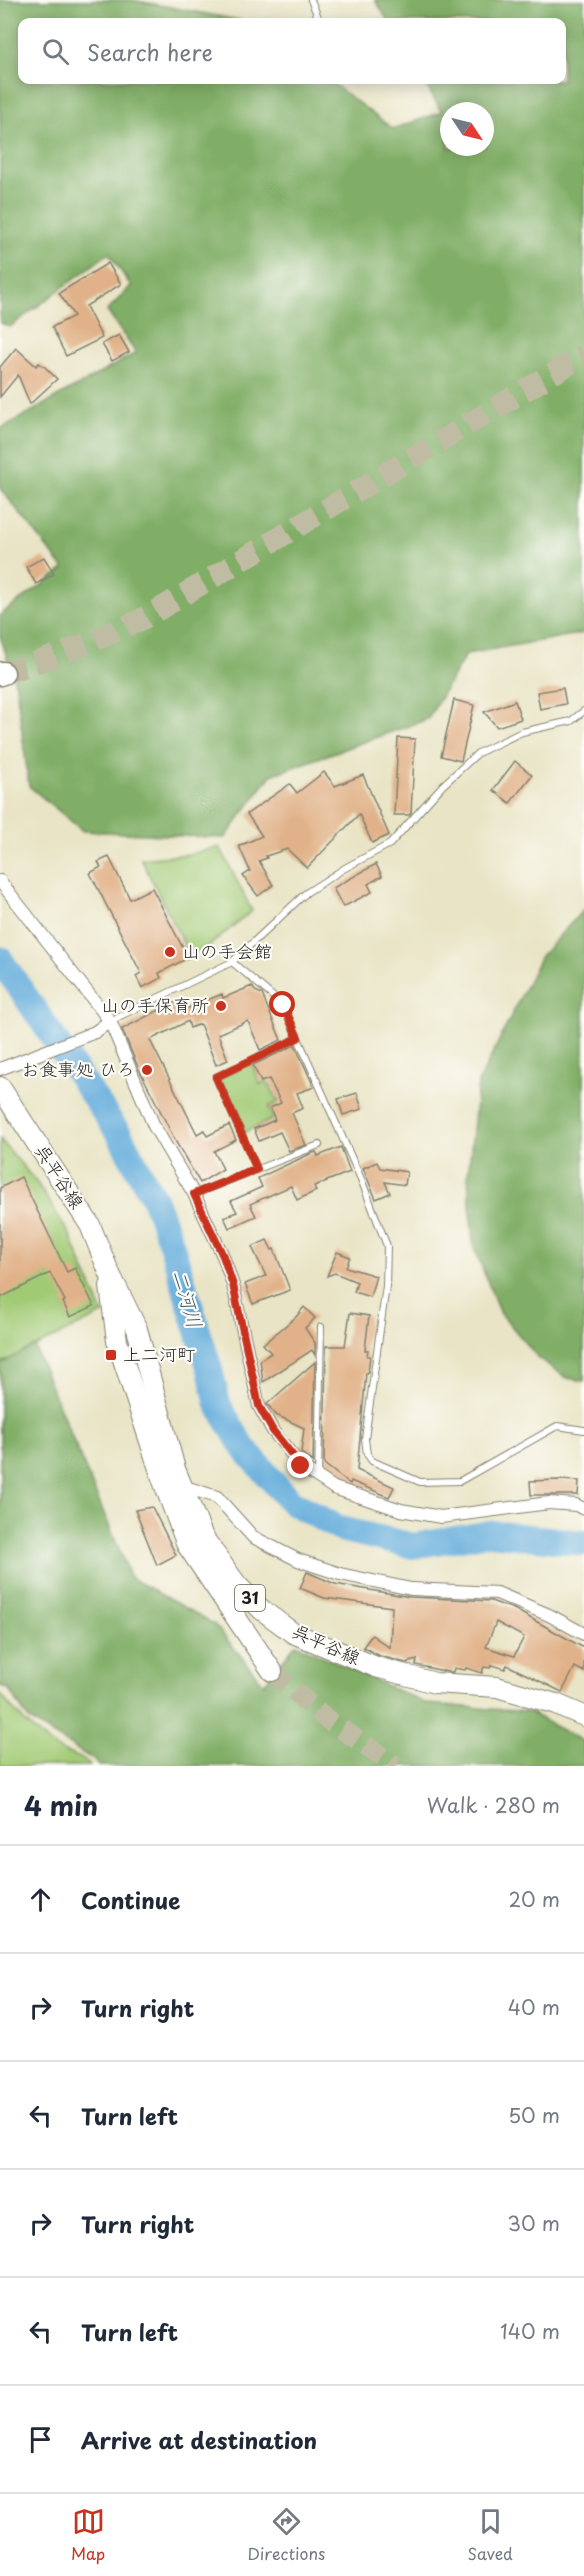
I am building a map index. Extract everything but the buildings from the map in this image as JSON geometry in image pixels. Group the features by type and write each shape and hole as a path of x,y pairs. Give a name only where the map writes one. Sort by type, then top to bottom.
{"main road":[{"name":"呉平谷線","path":"0,1087 90,1225 109,1272 137,1329 175,1469 203,1537 237,1585 262,1610 293,1633 375,1667 435,1683 497,1687 556,1704 584,1716"},
{"name":"呉平谷線","path":"109,1272 117,1341 162,1478 187,1545 272,1671"}],"street":[{"path":"0,881 110,1021 154,1126 194,1194 223,1256 233,1285 259,1406 273,1431 301,1466 334,1488 401,1510 441,1516 549,1503 584,1509"},
{"path":"0,1069 95,1032 110,1021"},
{"path":"182,1486 217,1497 253,1537 298,1560 340,1574 411,1589 497,1593 549,1615 584,1634"}],"lane":[{"path":"311,0 318,18"},
{"path":"110,1021 232,962 306,892 390,844 443,785 477,753 522,732 571,721 584,711"},
{"path":"232,962 283,1005 365,1190 387,1246 386,1286 365,1439 367,1454 372,1461 420,1482 460,1481 518,1446 557,1426 584,1430"},
{"path":"257,1169 216,1077 298,1038"},
{"path":"194,1194 320,1145"},
{"path":"318,1477 321,1327"}],"green space":[{"path":"0,0 133,0 228,18 18,18 18,84 333,84 393,129 440,113 440,156 494,156 494,102 440,102 440,109 425,84 566,84 566,18 386,18 375,0 584,0 584,633 466,654 428,719 271,775 225,838 83,831 29,786 16,685 0,636 0,615 64,569 0,488 0,429 136,353 107,311 131,286 109,253 10,327 0,323"},
{"path":"220,847 252,911 206,948 190,956 141,859 190,854"},
{"path":"584,909 584,1381 567,1378 538,1358 499,1311 473,1244 468,1177 478,1083 541,956"},
{"path":"251,1062 260,1084 267,1081 279,1102 269,1107 273,1119 243,1133 218,1078"},
{"path":"0,1139 37,1183 69,1233 103,1314 0,1364"},
{"path":"34,1346 131,1578 214,1624 264,1684 296,1644 427,1704 529,1712 584,1742 584,1766 98,1766 94,1760 28,1719 8,1688 0,1686 0,1364"},
{"path":"0,1694 25,1722 57,1749 82,1759 90,1766 0,1766"}],"waterway":[{"name":"二河川","path":"0,959 119,1134 155,1201 171,1243 210,1370 218,1404 242,1446 290,1501 340,1529 413,1546 490,1533 584,1543"}],"tunnel":[{"path":"3,673 77,648 148,616 584,355"},
{"path":"272,1671 325,1718 396,1766"}],"place":[{"name":"山の手会館","path":"170,952"},
{"name":"山の手保育所","path":"221,1006"},
{"name":"お食事処 ひろ","path":"147,1070"},
{"name":"上二河町","path":"111,1355"}],"route":[{"path":"283,1005 298,1038 216,1077 257,1169 194,1194 223,1256 233,1285 259,1406 273,1431 301,1466"}]}
